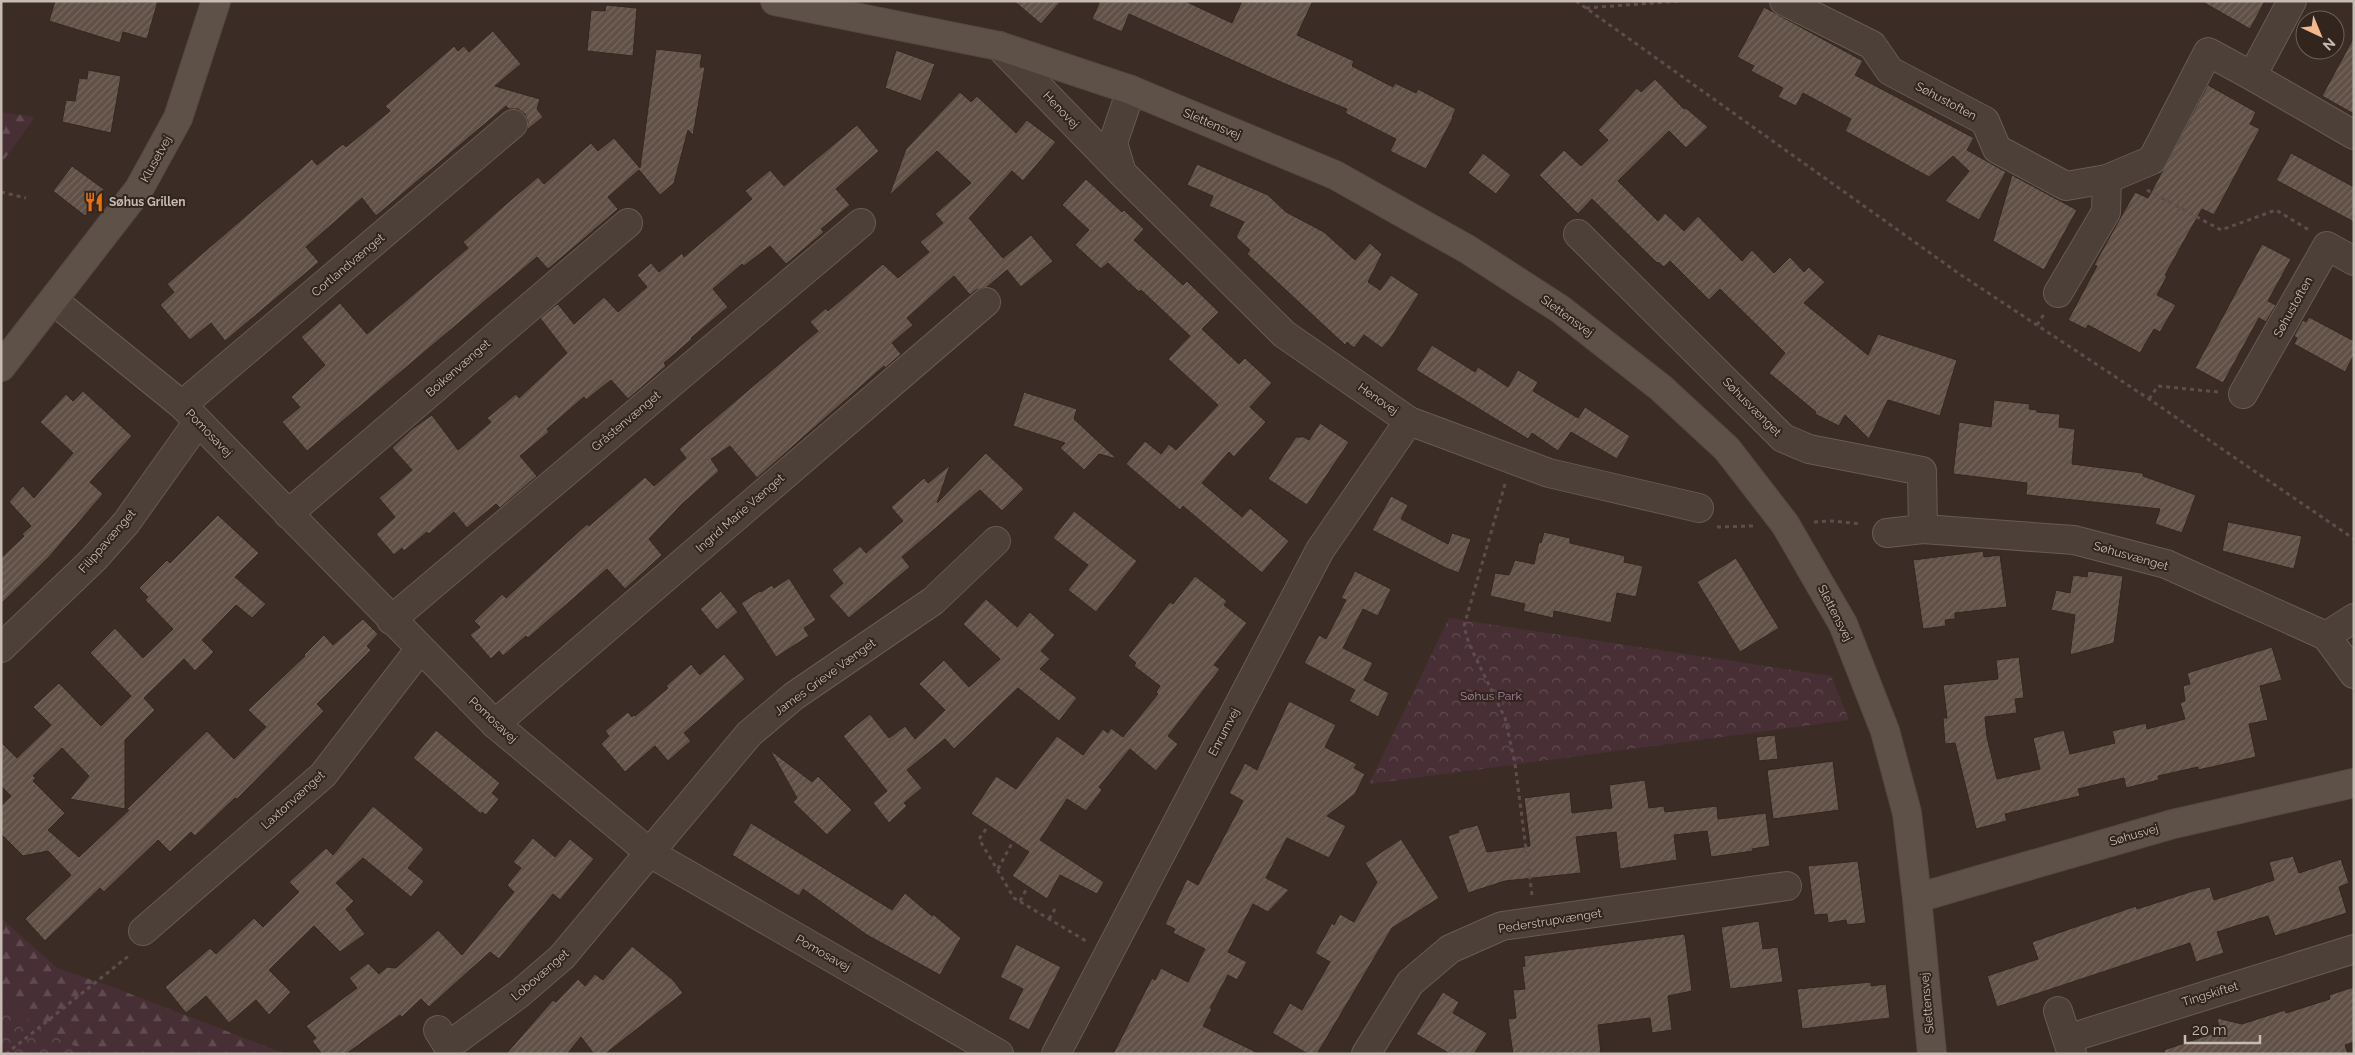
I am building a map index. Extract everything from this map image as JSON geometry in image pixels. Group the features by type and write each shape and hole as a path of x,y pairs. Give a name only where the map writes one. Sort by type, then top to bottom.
{"street":[{"name":"Klusetvej","path":"1,367 139,190 178,118 216,1"},
{"name":"Søhustoften","path":"1784,1 1872,45 1890,71 1985,121 1997,149 2066,186 2116,175 2152,160 2208,52 2354,135"},
{"path":"2252,76 2292,1"},
{"name":"Slettensvej","path":"784,2 999,46 1131,90 1335,175 1467,249 1560,309 1661,388 1727,449 1785,524 1843,624 1885,731 1907,813 1932,1054"},
{"name":"Henovej","path":"999,46 1122,173 1284,334 1409,421 1549,473 1699,508"},
{"name":"Henovej","path":"1122,173 1113,143 1131,90"},
{"name":"Cortlandvænget","path":"190,414 514,124"},
{"path":"2058,293 2106,212 2116,175"},
{"name":"Boikenvænget","path":"288,514 628,223"},
{"name":"Gråstenvænget","path":"391,620 861,224"},
{"name":"Søhusvænget","path":"1578,234 1783,438 1809,450 1922,471 1923,529"},
{"name":"Søhustoften","path":"2244,394 2327,246"},
{"path":"2327,246 2354,261"},
{"name":"Pomosavej","path":"54,301 190,414 495,724 650,853 999,1054"},
{"name":"Ingrid Marie Vænget","path":"495,724 986,302"},
{"name":"Filippavænget","path":"1,648 94,559 126,523 190,414"},
{"name":"Enrumvej","path":"1056,1054 1320,550 1409,421"},
{"name":"Søhusvænget","path":"1887,533 1923,529 2074,540 2166,564 2326,636 2354,674"},
{"name":"James Grieve Vænget","path":"650,853 749,734 794,696 933,601 996,541"},
{"path":"2326,636 2354,618"},
{"name":"Laxtonvænget","path":"143,931 323,775 420,649"},
{"name":"Søhusvej","path":"1917,898 2173,824 2354,783"},
{"name":"Lobovænget","path":"438,1030 448,1046 519,994 562,957 650,853"},
{"name":"Pederstrupvænget","path":"1366,1054 1410,983 1450,949 1502,926 1787,886"},
{"name":"Tingskiftet","path":"2058,1011 2069,1046 2354,949"}],"path":[{"path":"1576,1 1962,275 2149,399 2354,539"},
{"path":"1586,8 1680,1"},
{"path":"2116,175 2221,230 2276,210 2320,236 2327,246"},
{"path":"1,192 26,198"},
{"path":"2149,399 2158,386 2244,394"},
{"path":"1512,459 1464,626 1469,644 1505,718 1515,764 1535,921"},
{"path":"986,829 979,839 1014,898 1108,954"},
{"path":"998,869 1012,844"},
{"path":"1020,901 1026,890"},
{"path":"1049,919 1055,909"},
{"path":"1,1052 5,1054 140,946 143,931"}],"green space":[{"path":"1,112 35,117 1,164"},
{"name":"Søhus Park","path":"1449,618 1831,676 1849,720 1369,784"},
{"path":"1,918 57,968 115,988 286,1054 90,1054 38,1027 1,998"},
{"path":"1,998 38,1027 90,1054 1,1054"}],"building":[{"path":"55,1 158,1 147,39 123,32 120,43 49,21"},
{"path":"1014,1 1061,1 1041,24"},
{"path":"1100,1 1185,1 1232,23 1242,1 1313,1 1297,35 1354,61 1352,66 1393,87 1395,83 1416,93 1418,89 1456,109 1426,169 1390,151 1396,139 1345,113 1347,109 1283,83 1129,14 1122,32 1092,19"},
{"path":"2201,1 2265,1 2250,29"},
{"path":"606,5 637,8 633,56 587,51 591,10 605,11"},
{"path":"1764,7 1863,61 1855,75 1974,138 1967,150 2006,172 1979,220 1945,201 1969,171 1953,156 1929,177 1845,131 1851,119 1803,93 1796,106 1778,97 1783,88 1751,71 1754,66 1737,57"},
{"path":"493,31 521,64 495,86 540,99 537,109 543,117 527,130 528,122 525,114 518,109 509,109 506,106 376,216 362,198 306,247 319,262 225,341 211,323 190,340 160,305 174,292 167,284 312,159 317,165 343,144 346,147 390,111 385,106 454,46 458,51 464,46 469,52"},
{"path":"2354,37 2354,114 2322,96 2342,60 2345,60 2345,54"},
{"path":"656,49 702,54 700,67 705,67 693,135 688,130 674,183 660,195 639,170 608,197 618,209 587,236 548,269 537,257 307,451 282,422 300,407 291,397 325,365 301,337 340,303 367,334 468,248 463,242 505,205 538,177 544,184 591,143 598,151 614,138 640,168"},
{"path":"896,50 935,64 921,101 885,88"},
{"path":"88,70 121,76 111,133 62,122 66,100 75,101 79,78 87,79"},
{"path":"1655,79 1684,109 1686,108 1708,127 1686,148 1669,131 1618,181 1658,221 1665,213 1684,231 1698,216 1742,261 1752,250 1774,273 1790,257 1804,272 1809,267 1825,282 1804,303 1868,355 1878,334 1957,360 1940,416 1888,400 1869,439 1845,415 1839,426 1815,414 1816,412 1769,373 1785,353 1720,289 1709,300 1670,261 1664,267 1657,263 1592,199 1578,214 1539,175 1564,150 1581,166 1608,140 1598,130 1637,88 1641,92"},
{"path":"2208,85 2256,112 2250,124 2260,129 2214,215 2202,209 2165,275 2167,276 2157,295 2176,305 2160,332 2154,329 2140,353 2088,325 2086,329 2068,320 2097,266 2094,265 2135,192 2148,198"},
{"path":"960,92 971,102 977,96 1016,133 1027,120 1056,142 1023,181 1012,171 969,218 1003,258 1031,235 1053,261 1021,287 1007,270 987,287 976,290 970,295 954,276 907,318 913,325 892,343 901,354 885,368 884,366 757,478 730,446 711,459 719,471 682,504 649,539 662,555 625,589 607,569 528,638 526,636 503,656 499,651 491,659 470,635 480,627 474,621 502,594 506,598 587,524 589,526 645,477 654,486 686,458 679,449 818,331 810,322 826,308 828,311 883,264 898,278 929,252 920,242 943,223 935,214 971,183 937,151 889,196 906,149"},
{"path":"857,125 879,151 836,189 850,205 821,229 824,232 786,264 770,246 744,266 742,264 713,289 728,307 691,338 664,363 666,366 628,399 611,380 586,400 584,397 547,429 549,432 520,456 537,476 500,508 496,504 467,528 454,512 429,534 427,532 404,551 402,548 394,555 376,534 395,517 379,498 412,470 392,448 412,429 432,415 458,450 491,422 487,418 516,394 519,398 567,353 540,318 558,304 574,324 604,297 618,312 647,287 637,275 651,263 659,272 682,253 684,257 752,199 745,191 770,170 784,186"},
{"path":"1483,153 1511,175 1496,194 1468,173"},
{"path":"2291,153 2354,187 2354,222 2276,180"},
{"path":"1197,164 1268,195 1286,212 1324,232 1355,260 1370,243 1382,254 1368,282 1380,290 1391,275 1419,294 1390,339 1382,348 1364,335 1354,348 1347,342 1345,345 1247,254 1250,250 1236,237 1244,222 1209,206 1213,196 1187,185"},
{"path":"72,166 105,190 85,216 53,191"},
{"path":"2012,175 2077,210 2044,270 1993,241"},
{"path":"1086,179 1144,229 1134,240 1183,285 1187,281 1219,312 1202,329 1239,364 1245,358 1272,383 1250,407 1266,422 1234,457 1229,452 1202,483 1242,517 1250,508 1289,541 1262,573 1183,506 1180,510 1126,464 1145,441 1161,454 1169,444 1176,450 1218,405 1168,359 1190,336 1141,290 1139,292 1108,263 1101,269 1075,245 1089,230 1062,205"},
{"path":"2262,244 2291,259 2268,301 2276,305 2266,322 2259,318 2223,383 2195,368"},
{"path":"2309,317 2354,341 2354,355 2345,372 2294,344 2297,338 2294,336 2303,320 2306,322"},
{"path":"1432,345 1475,372 1478,367 1508,387 1518,370 1538,382 1533,391 1578,418 1585,407 1630,436 1617,459 1571,432 1558,451 1532,433 1528,439 1416,370"},
{"path":"83,391 132,436 90,482 103,494 49,557 1,604 1,558 24,536 22,534 31,526 9,502 23,486 34,498 73,453 40,422 66,394 73,401"},
{"path":"1024,392 1077,409 1074,419 1117,459 1099,454 1084,470 1060,448 1065,443 1013,426"},
{"path":"1994,400 2030,404 2029,409 2037,410 2037,412 2060,414 2059,427 2075,429 2072,464 2143,473 2143,476 2196,495 2182,533 2155,524 2160,509 2026,495 2027,483 1953,474 1959,422 1991,427"},
{"path":"1320,423 1349,442 1307,505 1268,479 1296,437 1304,437 1309,440"},
{"path":"986,453 1024,489 1002,511 980,490 902,557 910,567 849,618 829,596 843,583 832,570 860,546 866,553 903,521 891,507 924,478 928,483 950,465 937,503"},
{"path":"1391,496 1408,505 1401,519 1448,544 1452,533 1471,539 1459,573 1372,530"},
{"path":"1074,511 1137,561 1096,612 1068,590 1088,565 1053,538"},
{"path":"218,515 259,553 235,577 266,604 252,618 236,605 202,640 214,652 195,671 184,659 144,698 155,710 125,740 125,809 70,799 89,776 62,748 33,776 36,778 33,781 65,813 48,830 79,857 129,810 126,810 207,731 234,759 266,727 248,710 305,656 324,635 333,645 363,619 378,634 367,646 371,650 317,704 324,711 237,799 235,798 195,836 191,832 170,852 158,840 104,892 100,888 45,941 25,919 71,875 48,851 23,856 1,834 1,806 11,796 1,786 1,742 17,758 51,725 33,707 59,683 101,726 131,696 90,653 115,628 143,658 173,629 145,600 148,597 139,588 167,560 170,563"},
{"path":"2228,522 2302,536 2294,569 2222,551"},
{"path":"1544,532 1570,538 1570,543 1625,556 1624,562 1643,566 1636,597 1617,593 1611,623 1554,611 1553,618 1523,611 1525,604 1490,596 1495,573 1509,575 1515,560 1534,564 1539,542 1541,543"},
{"path":"1983,551 1984,557 2000,555 2007,607 1955,613 1955,619 1945,620 1946,626 1923,629 1913,560"},
{"path":"1736,558 1779,628 1740,652 1697,582"},
{"path":"1355,571 1391,589 1378,616 1363,609 1343,648 1373,663 1364,680 1389,693 1378,717 1349,701 1355,690 1304,663 1319,635 1326,639 1346,600 1341,598"},
{"path":"2088,571 2123,576 2114,643 2070,655 2075,615 2051,610 2056,590 2070,593 2073,575 2087,577"},
{"path":"1195,576 1227,601 1224,605 1247,623 1214,665 1220,669 1168,736 1178,744 1156,771 1130,749 1099,787 1102,790 1086,811 1067,799 1040,840 1104,882 1097,894 1060,875 1047,899 1012,876 1029,852 971,814 996,776 1016,789 1057,736 1083,755 1103,729 1108,733 1111,728 1123,737 1158,694 1156,692 1160,686 1134,666 1136,663 1128,656 1170,602 1173,604"},
{"path":"789,578 816,620 804,628 809,636 776,657 741,603 772,585 774,588"},
{"path":"721,591 738,612 717,630 700,609"},
{"path":"986,599 1017,627 1030,612 1055,635 1041,651 1050,659 1040,669 1077,698 1059,721 1018,688 954,749 945,739 907,770 922,788 904,803 907,806 889,823 873,803 887,791 843,736 870,714 889,738 905,726 915,739 945,710 919,684 944,660 969,687 1000,659 963,624"},
{"path":"2272,647 2282,680 2260,686 2268,720 2249,724 2256,757 2198,770 2198,767 2158,776 2159,780 2126,788 2124,778 2078,789 2080,796 2005,814 2007,821 1976,829 1955,743 1945,744 1943,718 1947,718 1943,685 1998,679 1996,660 2019,657 2024,698 2015,699 2017,713 1985,717 1987,737 1997,779 2040,769 2033,738 2064,730 2070,754 2115,743 2112,731 2146,723 2147,729 2185,719 2180,703 2185,701 2183,686 2190,684 2187,673"},
{"path":"724,654 745,679 684,733 691,741 668,761 655,746 625,772 601,744 609,736 605,731 628,712 632,717 635,716 668,688 666,686 691,664 700,675"},
{"path":"1289,701 1336,725 1325,747 1357,764 1354,768 1365,774 1355,794 1327,816 1346,826 1329,858 1287,838 1266,878 1289,890 1268,912 1253,904 1228,952 1247,962 1237,980 1228,975 1210,1008 1212,1009 1203,1026 1260,1054 1113,1054 1152,978 1155,980 1161,968 1188,982 1205,949 1173,933 1175,929 1165,924 1187,879 1198,885 1243,801 1229,793 1245,763 1257,770"},
{"path":"436,730 500,783 492,793 499,799 486,815 482,812 481,814 413,758"},
{"path":"1775,735 1778,759 1759,761 1756,737"},
{"path":"770,750 812,782 818,776 852,810 827,835 793,802 797,798"},
{"path":"1833,761 1839,810 1773,819 1767,770"},
{"path":"1645,780 1649,808 1664,806 1665,812 1717,806 1718,819 1766,813 1770,846 1752,849 1753,851 1711,857 1707,831 1674,835 1677,860 1620,869 1616,832 1576,837 1581,873 1505,881 1468,893 1448,836 1459,832 1458,830 1478,825 1487,852 1530,846 1524,798 1570,792 1572,813 1612,808 1609,785"},
{"path":"373,806 424,849 408,868 424,881 411,897 363,858 336,883 354,901 346,909 365,934 340,952 314,926 269,970 291,992 269,1015 256,1000 229,1023 206,996 186,1013 165,987 210,948 216,954 254,918 263,927 299,892 289,882 326,848 333,855"},
{"path":"751,823 892,910 905,893 932,916 933,914 961,938 940,975 867,935 803,889 799,896 732,855"},
{"path":"533,838 555,857 570,839 594,859 560,900 553,894 499,959 490,952 429,1007 421,999 402,1017 400,1015 346,1054 322,1054 312,1041 316,1038 306,1026 357,988 349,978 368,963 379,974 387,967 396,968 438,930 462,955 514,892 507,885 521,868 513,862"},
{"path":"1401,839 1439,898 1392,928 1317,1054 1308,1054 1272,1033 1290,1003 1302,1010 1330,962 1315,953 1332,923 1334,925 1340,914 1354,922 1377,882 1365,863"},
{"path":"2293,856 2299,873 2341,859 2349,883 2339,887 2347,913 2275,936 2268,916 2217,932 2224,953 2196,962 2190,943 1997,1007 1987,976 2038,959 2032,942 2136,906 2137,909 2210,887 2214,900 2274,880 2269,862"},
{"path":"1858,861 1866,923 1847,925 1846,920 1828,923 1827,914 1814,915 1808,866"},
{"path":"1759,921 1763,949 1778,947 1783,982 1730,989 1721,927"},
{"path":"1683,934 1685,936 1692,991 1668,996 1672,1030 1652,1033 1650,1018 1598,1025 1601,1054 1513,1054 1508,1019 1516,1018 1513,990 1525,989 1522,967 1525,966 1524,956"},
{"path":"1016,944 1061,967 1029,1030 1008,1019 1023,989 1000,977"},
{"path":"632,946 673,980 683,993 605,1054 594,1054 581,1037 567,1054 506,1054 553,1000 556,1002 578,979 585,986 595,974 603,980"},
{"path":"1871,982 1871,986 1886,984 1890,1018 1802,1029 1797,989"},
{"path":"2354,987 2354,1042 2345,1045 2348,1054 2165,1054 2164,1050 2220,1031 2217,1018 2242,1024 2285,1010 2286,1013 2330,999 2329,995"},
{"path":"1443,992 1459,1002 1453,1013 1487,1033 1474,1054 1450,1054 1416,1034"}],"place":[{"name":"Søhus Grillen","path":"94,202"}]}
